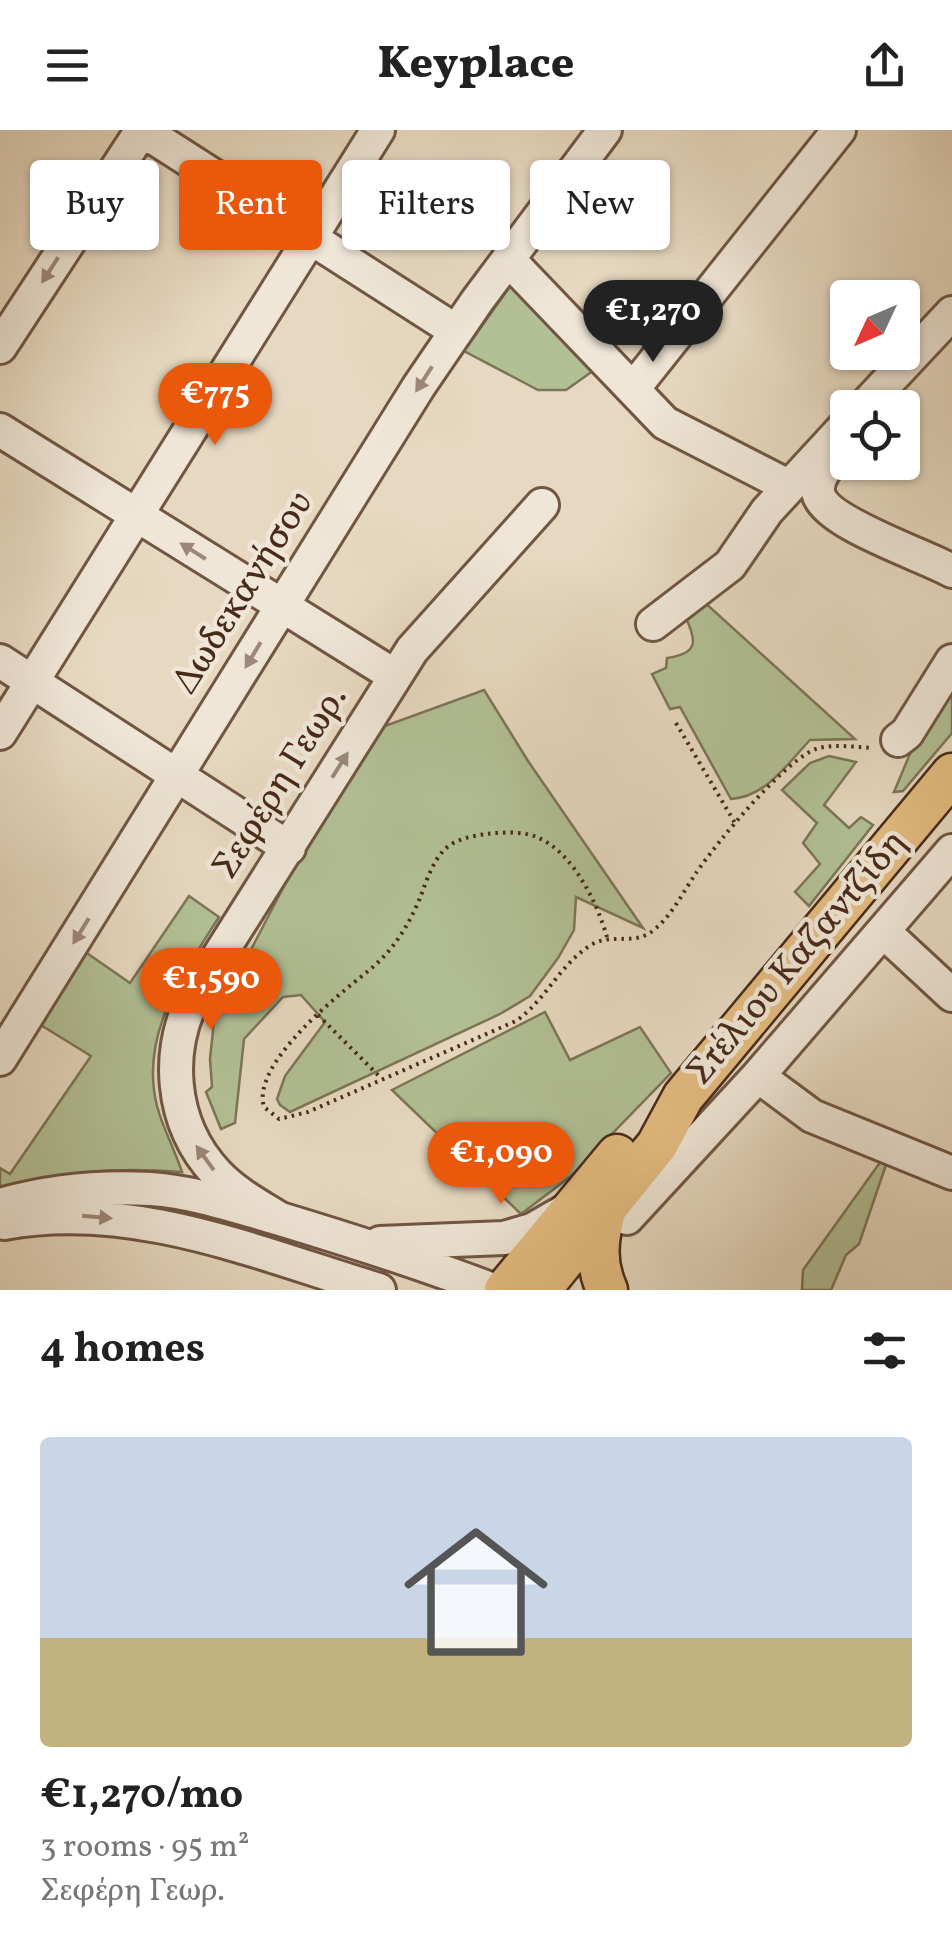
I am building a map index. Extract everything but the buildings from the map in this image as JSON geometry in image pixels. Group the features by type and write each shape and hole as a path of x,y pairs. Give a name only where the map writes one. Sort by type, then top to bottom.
{"main road":[{"name":"Στέλιου Καζαντζίδη","path":"540,1290 657,1145 684,1097 952,774"},
{"name":"Στέλιου Καζαντζίδη","path":"505,1290 601,1212"},
{"path":"601,1212 597,1250 607,1290"}],"street":[{"path":"0,347 142,130 189,160"},
{"path":"322,219 378,130"},
{"name":"Δωδεκανήσου","path":"0,1057 456,330 605,130"},
{"path":"633,389 827,131"},
{"path":"322,246 456,330"},
{"path":"0,732 302,250"},
{"path":"508,259 672,428 788,486"},
{"path":"880,390 952,313"},
{"path":"0,430 395,676"},
{"path":"653,624 730,565 788,486 830,443"},
{"path":"830,467 820,479 818,494 826,507 848,522 952,571"},
{"name":"Σεφέρη Γεωρ.","path":"280,1219 224,1181 201,1154 185,1122 174,1055 178,1032 192,1000 395,676 417,645 542,504"},
{"path":"898,740 952,661"},
{"path":"0,662 289,848"},
{"path":"366,1246 504,1238 601,1212 758,1076 952,851"},
{"path":"884,932 952,996"},
{"path":"758,1076 812,1116 952,1173"},
{"path":"0,1205 67,1191 152,1190 208,1199 366,1246 493,1290"},
{"path":"0,1224 82,1216 122,1220 244,1248 380,1290"},
{"path":"308,1269 344,1290"}],"path":[{"path":"676,723 735,823"},
{"path":"606,937 582,883 559,852 546,842 536,836 517,834 469,837 444,850 408,924 390,951 318,1015 285,1051 268,1076 262,1101 269,1113 279,1119 308,1112 516,1021 538,1004 571,961 606,937 637,939 655,930 735,823 813,750 834,746 875,748 898,740"},
{"path":"318,1015 381,1078"}],"green space":[{"path":"513,282 597,368 566,390 538,390 464,351"},
{"path":"702,600 855,739 810,740 766,786 731,799 680,707 670,709 652,674 666,668 667,658 691,648 693,637 684,613"},
{"path":"484,690 643,928 576,897 574,930 530,996 500,1014 290,1112 277,1099 285,1076 325,1022 301,995 283,997 244,1039 235,1123 221,1129 206,1092 212,1087 214,1021 298,859 371,731"},
{"path":"935,694 952,694 952,733 903,791 894,792"},
{"path":"829,756 856,762 824,805 849,828 861,817 873,825 809,906 795,892 820,864 803,843 817,823 782,790 810,763"},
{"path":"189,896 219,917 168,1006 159,1030 153,1080 157,1106 182,1172 90,1172 45,1178 0,1191 0,1168 10,1174 91,1056 36,1022 81,949 130,983"},
{"path":"545,1012 570,1060 640,1027 671,1073 571,1176 521,1214 392,1090"},
{"path":"881,1161 887,1162 859,1244 846,1255 831,1290 802,1290 803,1270"}]}
